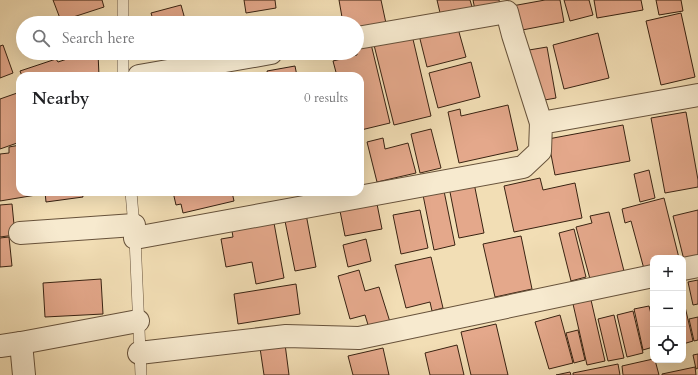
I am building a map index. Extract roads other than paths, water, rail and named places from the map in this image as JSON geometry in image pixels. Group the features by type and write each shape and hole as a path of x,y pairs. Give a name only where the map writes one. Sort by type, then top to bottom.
{"street":[{"path":"364,37 507,12 540,124 540,151 523,167 364,193"},
{"path":"162,72 231,60"},
{"path":"540,124 698,95"},
{"path":"20,233 134,231 347,196"},
{"path":"686,269 698,266"},
{"path":"139,353 286,336 359,338 650,277"},
{"path":"0,346 21,344 138,320"},
{"path":"21,344 24,375"}],"lane":[{"path":"123,0 123,16"},
{"path":"123,60 123,72"},
{"path":"131,196 141,375"}]}
